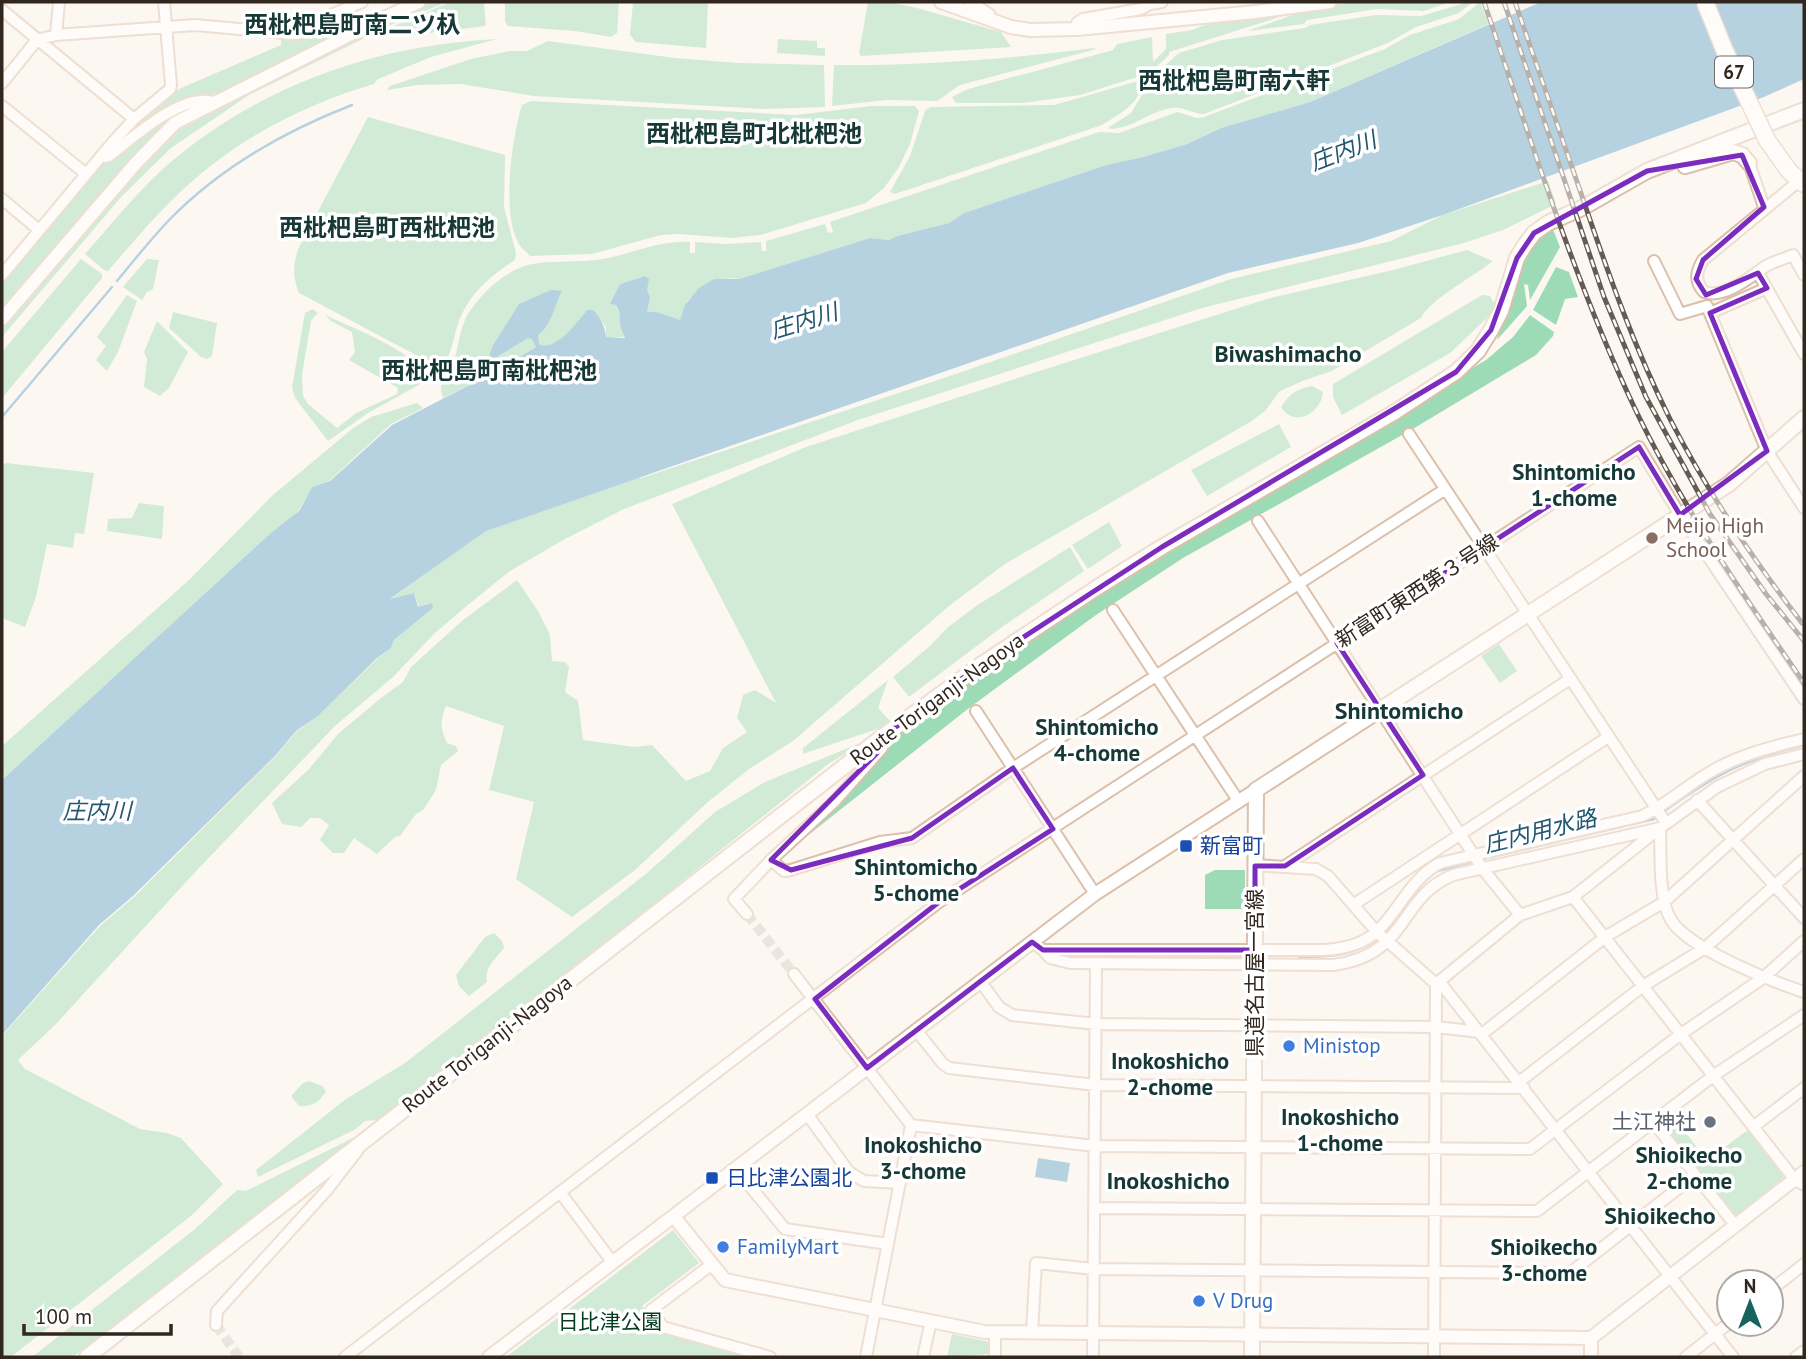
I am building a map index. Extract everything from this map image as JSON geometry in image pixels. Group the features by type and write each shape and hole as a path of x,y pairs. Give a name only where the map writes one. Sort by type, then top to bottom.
{"main road":[{"name":"67","path":"1705,2 1767,140 1801,183"},
{"name":"Route Toriganji-Nagoya","path":"88,1357 878,740 982,664 1162,547 1395,412 1456,372 1478,351 1492,330 1501,311 1517,258 1534,233 1636,177 1804,110"},
{"path":"1670,164 1685,166 1733,152 1742,155 1748,163"},
{"path":"1256,790 1729,484 1804,418"},
{"name":"県道名古屋一宮線","path":"1252,1357 1256,790"}],"street":[{"path":"55,35 59,2"},
{"path":"2,275 134,119 170,89 172,85 164,2"},
{"path":"298,34 297,28 362,2"},
{"path":"2,319 156,141 176,123 419,2"},
{"path":"941,2 1030,30 1075,29 1330,2"},
{"path":"970,2 989,14 988,18"},
{"path":"1075,29 1083,19 1141,9 1150,3 1163,2"},
{"path":"2,10 134,119"},
{"path":"2,83 37,40 55,35 195,24 298,34 362,20 373,23"},
{"path":"100,158 109,156 151,123 173,110 206,100 214,102"},
{"path":"2,106 86,174"},
{"path":"1748,163 1764,207"},
{"path":"1801,183 1764,207 1703,260 1697,269 1696,279 1703,292 1711,295 1793,255 1804,275"},
{"path":"2,199 39,230"},
{"path":"1654,261 1680,314 1707,306 1767,452 1804,508"},
{"path":"1758,273 1804,354"},
{"path":"1710,313 1767,288"},
{"path":"1409,434 1661,818 1664,902 1671,921 1705,948 1763,978 1804,992"},
{"name":"新富町東西第３号線","path":"345,1357 939,902 1639,447 1680,515"},
{"path":"771,860 784,871 791,870 880,842 912,838 1013,768 1444,489"},
{"path":"1680,515 1804,699"},
{"path":"1258,522 1479,862 1520,915"},
{"path":"1113,610 1239,802"},
{"path":"1285,866 1570,679"},
{"path":"976,711 1096,894"},
{"path":"1353,905 1608,737"},
{"path":"747,914 734,899 771,860 835,801 882,748 878,740"},
{"path":"1433,1357 1437,982 1520,915 1573,897 1706,774 1751,754 1804,740"},
{"path":"1044,950 1255,957 1333,965 1349,963 1366,956 1382,936 1407,891 1428,869 1440,863 1479,862 1661,818 1765,764 1804,754"},
{"path":"980,981 999,1007 1012,1015 1096,1024 1436,1027 1481,1033 1605,937 1664,902 1804,776"},
{"path":"489,1357 1096,894 1256,790"},
{"path":"1697,800 1804,918"},
{"path":"1032,942 1050,958 1070,963 1255,957 1337,949 1382,936 1401,927 1420,896 1430,887 1479,862 1642,816 1661,818"},
{"path":"916,1030 950,1068 1095,1085 1436,1088 1521,1085 1643,986 1705,948 1804,859"},
{"path":"1255,865 1316,869 1338,885 1382,936 1437,982 1481,1033 1715,1334 1686,1357"},
{"path":"674,1217 722,1278 730,1282 995,1332 1591,1338 1735,1225 1801,1179 1754,1127 1573,897"},
{"path":"794,974 911,1125 1095,1146 1530,1149 1681,1034 1763,978 1804,942"},
{"path":"1093,1357 1096,963"},
{"path":"1094,1208 1537,1211 1590,1173 1713,1076 1804,1015"},
{"path":"1754,1127 1804,1088"},
{"path":"807,1114 856,1178 873,1183 900,1183"},
{"path":"1654,1123 1735,1225"},
{"path":"866,1357 911,1125"},
{"path":"216,1325 217,1311 327,1190 371,1134"},
{"path":"736,1169 785,1229 888,1244"},
{"path":"1032,1332 1036,1264 1094,1269 1570,1273 1694,1175"},
{"path":"560,1192 613,1263"},
{"path":"1785,1279 1804,1264"},
{"path":"711,1265 651,1310 663,1327 743,1354 770,1357"},
{"path":"923,1357 931,1321"},
{"path":"995,1332 995,1357"},
{"path":"1591,1338 1591,1357"},
{"path":"1718,1338 1733,1357"},
{"path":"1796,1357 1804,1351"}],"highlighted area":[{"path":"1742,155 1764,207 1703,260 1696,279 1706,295 1758,273 1767,288 1710,313 1767,451 1680,515 1639,447 1337,643 1423,775 1285,866 1255,866 1255,950 1043,950 1032,942 867,1068 815,999 939,902 1053,829 1013,768 912,838 791,870 771,860 882,748 878,740 982,664 1162,547 1456,372 1491,330 1517,258 1534,233 1647,171"}],"green space":[{"path":"433,2 447,2 393,24 249,95 171,148 122,196 2,337 2,326 116,192 173,130 415,8"},
{"path":"484,2 486,26 396,37 394,26 448,3"},
{"path":"505,2 619,2 617,33 611,37 575,31 508,26 505,22"},
{"path":"633,2 708,2 706,48 636,42 630,35"},
{"path":"868,2 889,2 917,8 1001,32 1011,47 861,56 859,53"},
{"path":"1350,2 1450,2 1424,11 1377,9 1307,20 1304,24 1247,31 1307,10"},
{"path":"1473,2 1459,13 1416,27 1388,43 1204,114 1172,108 1125,126 1109,129 1131,113 1154,75 1179,53 1222,40 1305,28 1310,25 1376,15 1421,16"},
{"path":"1480,2 1489,24 1310,102 1221,128 1187,144 1106,165 964,213 949,223 889,240 870,238 739,279 717,281 690,298 680,320 646,312 648,307 645,276 620,284 611,304 618,308 620,326 626,337 606,337 606,327 593,310 585,312 576,325 557,342 547,347 536,347 521,356 507,371 485,377 443,398 442,383 452,367 463,325 470,311 493,285 522,267 602,259 679,242 690,242 690,253 695,253 695,242 761,242 762,251 766,251 766,241 825,224 828,233 833,232 830,222 1099,132 1119,133 1177,112 1197,118 1204,117 1385,49 1410,35 1459,19"},
{"path":"1289,14 1169,52 1150,73 1080,95 1023,103 956,103 952,97 968,89 1113,50 1117,44 1152,37 1153,62 1166,49 1166,34 1192,30 1217,20"},
{"path":"357,25 228,90 194,99 114,147 172,92 281,45 281,38 293,39"},
{"path":"497,39 431,57 378,79 374,84 324,101 275,124 229,152 188,185 108,271 85,254 165,167 201,138 279,92 320,75 407,50"},
{"path":"778,39 817,41 817,48 825,48 825,56 777,53"},
{"path":"548,41 675,58 824,65 825,107 765,109 534,96 460,84 418,85 387,90 390,86 471,59 510,51 527,51"},
{"path":"1096,49 960,85 937,101 887,100 832,106 834,65 964,61"},
{"path":"1142,81 1141,89 1134,102 1102,125 895,194 890,192 910,156 925,111 930,107 1054,105"},
{"path":"531,101 796,115 871,106 915,106 919,111 910,144 899,167 884,188 866,203 760,235 732,238 661,235 592,254 530,256 520,246 514,231 509,196 518,119 522,105"},
{"path":"194,106 2,312 2,280 93,172 156,123"},
{"path":"368,117 505,155 504,207 516,253 515,260 491,277 471,299 461,316 449,356 434,375 414,354 299,293 295,281 299,247"},
{"path":"1548,181 1556,204 1503,230 1464,243 1202,308 858,420 624,509 510,571 435,633 393,677 335,726 198,869 55,1025 18,1060 25,1069 140,1129 181,1138 223,1184 192,1215 11,1357 2,1357 2,1036 100,926 134,897 277,755 296,732 318,716 391,648 394,640 432,609 431,603 419,607 414,593 388,601 495,524 624,478 641,478 941,379 1231,279 1391,241 1443,215"},
{"path":"1552,227 1560,247 1530,300 1528,285 1524,284 1527,306 1497,340 1521,263"},
{"path":"1467,250 1493,261 1433,303 1421,318 1332,371 1280,391 1265,411 1250,422 1005,564 949,606 793,741 749,769 709,801 635,870 572,917 516,879 534,802 489,790 504,726 446,706 442,720 443,733 447,743 456,746 458,751 441,765 436,790 423,810 416,814 400,836 395,837 377,854 354,838 344,853 333,853 320,840 329,825 320,818 310,818 301,827 282,824 272,803 309,769 338,734 403,682 411,667 463,620 517,580 550,635 552,661 565,662 569,667 565,692 578,701 583,740 635,747 652,745 686,781 710,771 723,748 747,732 737,718 743,695 755,690 776,703 672,504 806,447 1033,373 1270,298"},
{"path":"81,259 102,274 102,278 2,398 2,352"},
{"path":"147,259 159,260 153,289 147,292 142,300 123,287"},
{"path":"1556,267 1569,272 1578,297 1565,299 1556,325 1533,310"},
{"path":"127,295 137,301 118,352 107,371 96,360 106,346 97,337"},
{"path":"1482,295 1490,296 1496,306 1450,353 1342,415 1333,397 1333,384"},
{"path":"313,309 318,313 311,321 302,375 303,396 308,404 337,428 356,413 397,394 398,388 349,360 355,352 352,332 325,315 396,349 420,368 427,378 368,413 328,441 295,398 292,387 305,313"},
{"path":"173,312 217,323 212,356 207,359 201,357 169,328"},
{"path":"1530,315 1554,332 1536,355 1411,430 1183,558 1096,615 969,708 783,855 837,803 890,746 895,735 1016,648 1166,551 1486,360 1513,337"},
{"path":"157,321 188,352 169,388 160,396 144,387 147,359 144,352"},
{"path":"1312,386 1323,392 1317,407 1306,416 1293,417 1286,413 1281,407 1287,399"},
{"path":"417,403 423,408 391,424 329,481 312,487 300,509 2,780 2,746 188,581 273,495 352,429 371,417"},
{"path":"1279,424 1291,447 1207,496 1191,470"},
{"path":"6,463 94,473 84,534 75,533 73,548 47,544 36,597 25,627 2,618 2,466"},
{"path":"139,503 164,506 162,539 107,531 108,519 132,518"},
{"path":"1109,522 1122,546 1088,569 1072,545"},
{"path":"1070,547 1084,571 1002,627 909,697 893,677 947,628 976,606"},
{"path":"1499,644 1517,671 1500,683 1481,656"},
{"path":"888,680 878,708 891,722 803,754 803,748"},
{"path":"865,741 827,765 378,1120 365,1121 356,1129 258,1177 256,1170 346,1099 405,1063 647,873 715,812 765,782"},
{"path":"1215,870 1245,870 1245,909 1205,909 1205,875"},
{"path":"494,933 502,941 504,948 489,968 487,982 469,996 459,986 456,975 485,937"},
{"path":"309,1081 322,1086 326,1091 315,1103 299,1106 291,1096 303,1083"},
{"path":"1671,1114 1707,1160 1748,1130 1784,1177 1736,1216 1731,1216 1662,1127 1661,1122"},
{"path":"359,1135 73,1357 32,1357 195,1229 237,1190 246,1191"},
{"name":"日比津公園","path":"673,1230 699,1263 642,1306 661,1330 739,1353 737,1357 506,1357"},
{"path":"952,1334 989,1342 990,1354 947,1357"}],"water":[{"name":"庄内川","path":"1541,2 1804,2 1804,79 1764,97 1443,215 1358,243 1228,273 486,531 390,599 414,593 418,607 432,603 433,608 394,640 391,648 377,658 318,716 296,731 276,755 133,896 99,925 2,1035 2,780 271,533 300,510 312,487 330,481 392,425 485,377 507,371 521,356 536,347 532,339 528,338 491,363 488,361 492,347 519,304 551,290 562,291 550,321 538,335 539,344 545,346 559,340 587,310 593,310 598,316 606,337 625,338 620,326 618,308 610,304 620,284 645,276 649,279 647,290 650,297 647,312 656,312 680,320 685,305 699,288 714,279 739,279 870,238 889,240 949,223 964,213 1106,165 1187,144 1221,128 1310,102"},
{"path":"1038,1158 1070,1163 1067,1182 1035,1177"}],"waterway":[{"path":"117,281 170,219 232,167 302,126 352,105"},
{"path":"2,417 112,287"},
{"name":"庄内用水路","path":"1663,812 1730,770 1764,756 1804,745"},
{"name":"庄内用水路","path":"1482,859 1658,816"},
{"name":"庄内用水路","path":"1434,872 1475,861"},
{"name":"庄内用水路","path":"1299,957 1350,952 1378,938"},
{"name":"庄内用水路","path":"1115,956 1246,957"}],"tunnel":[{"path":"747,914 794,974"},
{"path":"216,1325 239,1357"}],"railway":[{"path":"1484,2 1573,261 1637,413 1694,517 1804,683"},
{"path":"1504,2 1604,297 1646,397 1710,514 1766,594 1804,641"},
{"path":"1515,2 1613,285 1657,393 1715,498 1765,574 1802,623"}],"place":[{"name":"Meijo High School","path":"1652,538"},
{"name":"新富町","path":"1186,846"},
{"name":"Ministop","path":"1289,1046"},
{"name":"土江神社","path":"1710,1122"},
{"name":"日比津公園北","path":"712,1178"},
{"name":"FamilyMart","path":"723,1247"},
{"name":"V Drug","path":"1199,1301"}],"district":[{"name":"西枇杷島町南二ツ杁","path":"352,25"},
{"name":"西枇杷島町南六軒","path":"1234,81"},
{"name":"西枇杷島町北枇杷池","path":"754,134"},
{"name":"西枇杷島町西枇杷池","path":"387,228"},
{"name":"Biwashimacho","path":"1288,354"},
{"name":"西枇杷島町南枇杷池","path":"489,371"},
{"name":"Shintomicho 1-chome","path":"1574,485"},
{"name":"Shintomicho","path":"1399,711"},
{"name":"Shintomicho 4-chome","path":"1097,740"},
{"name":"Shintomicho 5-chome","path":"916,880"},
{"name":"Inokoshicho 2-chome","path":"1170,1074"},
{"name":"Inokoshicho 1-chome","path":"1340,1130"},
{"name":"Inokoshicho 3-chome","path":"923,1158"},
{"name":"Shioikecho 2-chome","path":"1689,1168"},
{"name":"Inokoshicho","path":"1168,1181"},
{"name":"Shioikecho","path":"1660,1216"},
{"name":"Shioikecho 3-chome","path":"1544,1260"}]}
